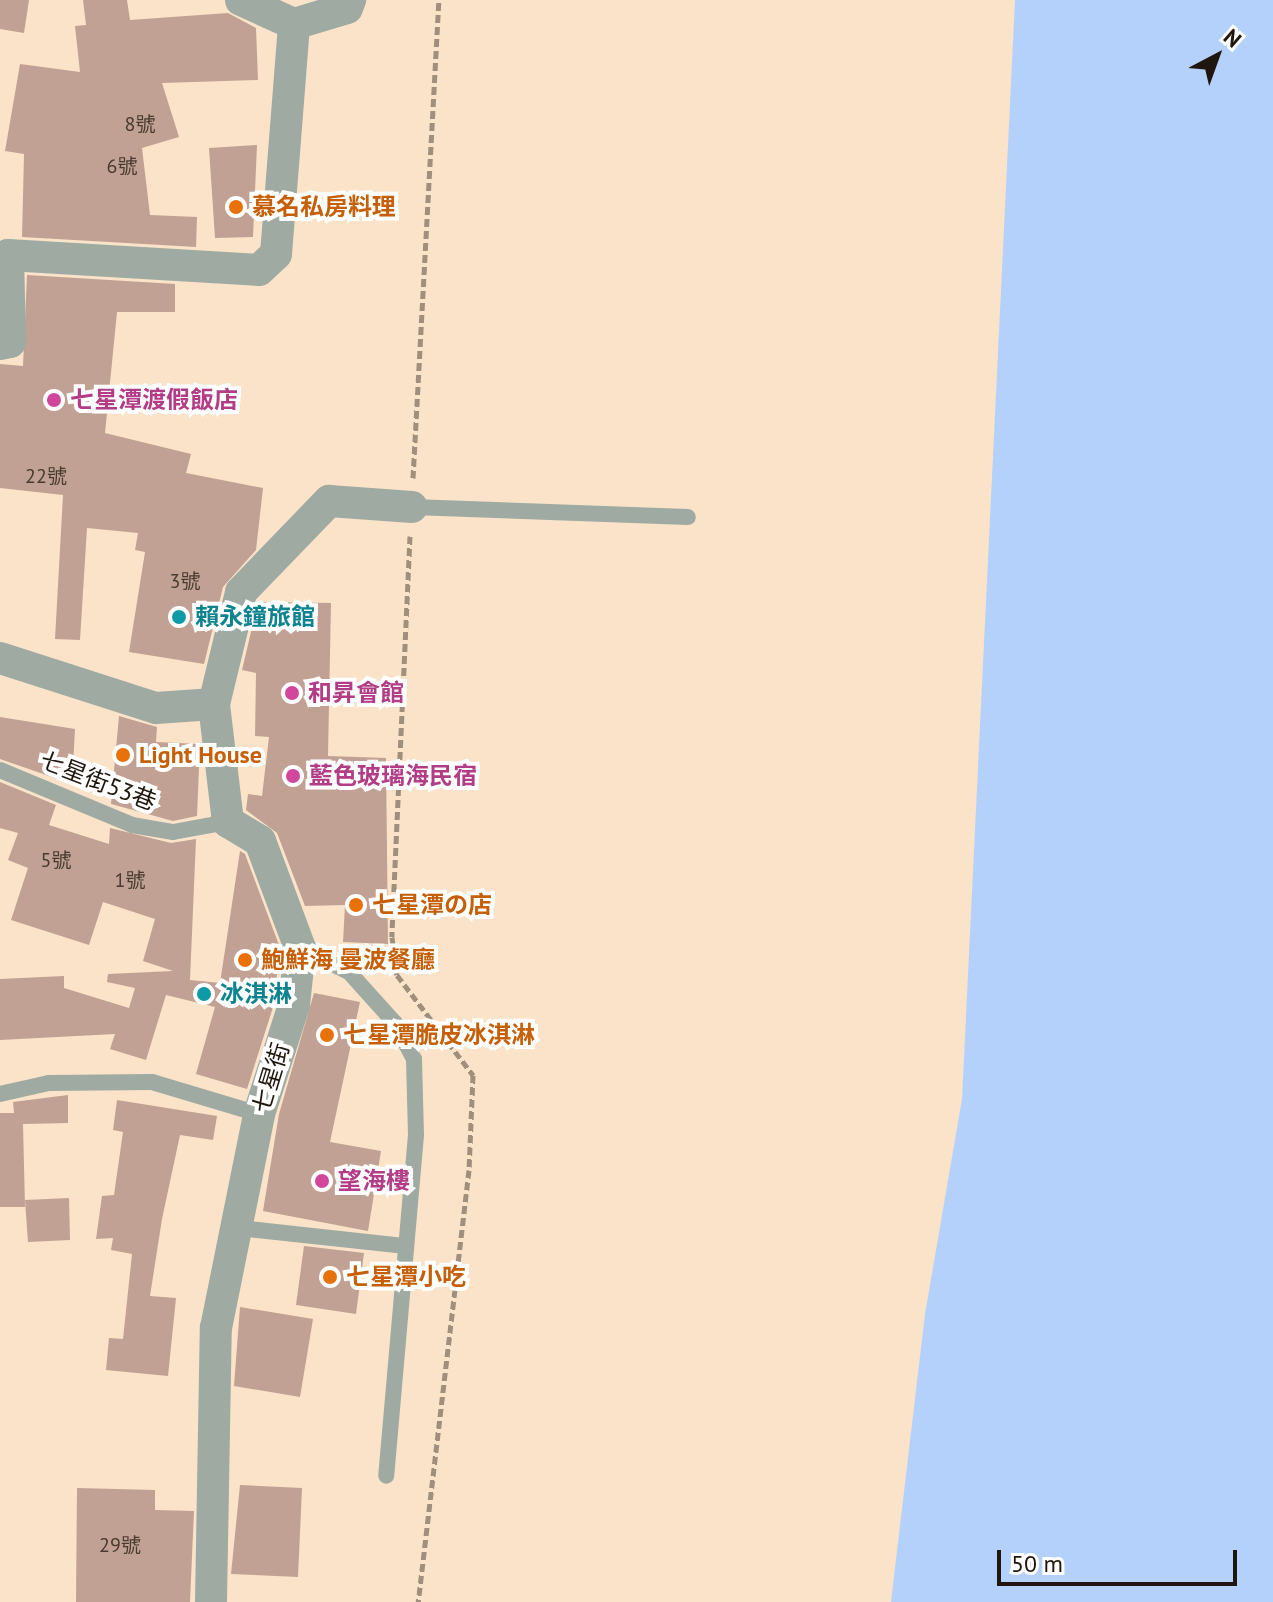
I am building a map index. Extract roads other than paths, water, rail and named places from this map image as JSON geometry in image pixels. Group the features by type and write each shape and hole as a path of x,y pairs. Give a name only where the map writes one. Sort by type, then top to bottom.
{"street":[{"path":"241,0 294,24 347,8 350,0"},
{"path":"0,344 10,342 8,255 259,270 276,254 294,24"},
{"path":"228,822 214,704 241,592 329,501 412,507"},
{"path":"0,658 156,708 214,704"},
{"name":"七星街","path":"211,1602 216,1328 239,1228 259,1114 294,1005 300,948 260,841 228,822"}],"lane":[{"path":"412,507 688,517"},
{"name":"七星街53巷","path":"0,770 132,825 173,832 228,822"},
{"path":"300,948 349,972 395,1023 414,1059 416,1135 386,1476"},
{"path":"0,1094 49,1083 152,1082 259,1114"},
{"path":"239,1228 406,1246"}],"water":[{"path":"1015,0 1273,0 1273,1602 891,1602 925,1314 962,1099"}],"place":[{"name":"慕名私房料理","path":"236,207"},
{"name":"七星潭渡假飯店","path":"54,400"},
{"name":"賴永鐘旅館","path":"179,617"},
{"name":"和昇會館","path":"292,693"},
{"name":"Light House","path":"123,755"},
{"name":"藍色玻璃海民宿","path":"293,776"},
{"name":"七星潭の店","path":"356,905"},
{"name":"鮑鮮海 曼波餐廳","path":"245,960"},
{"name":"冰淇淋","path":"204,994"},
{"name":"七星潭脆皮冰淇淋","path":"327,1035"},
{"name":"望海樓","path":"322,1181"},
{"name":"七星潭小吃","path":"330,1277"}]}
